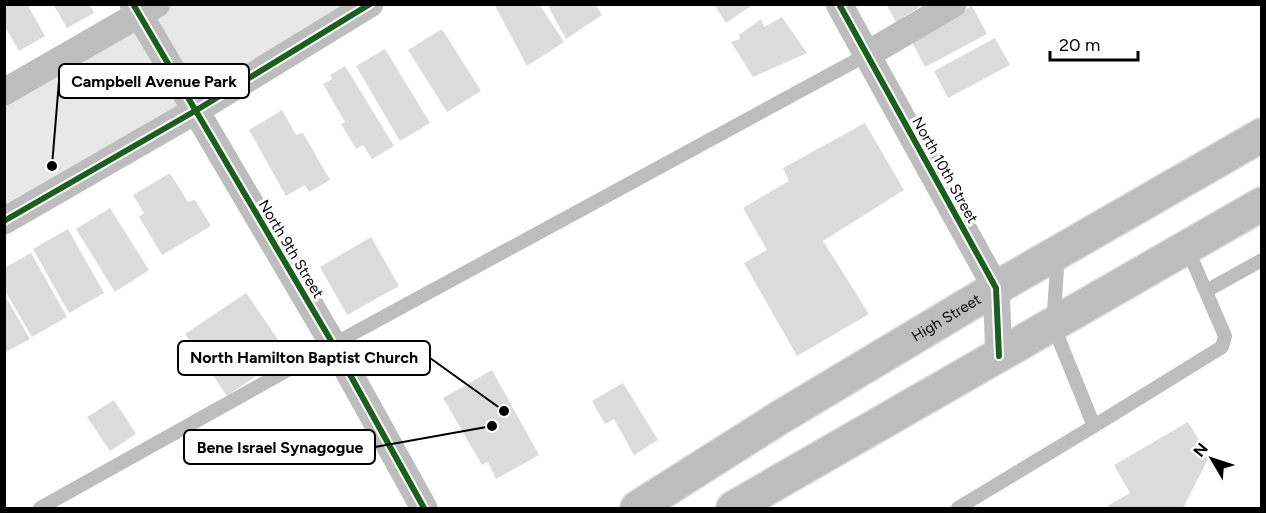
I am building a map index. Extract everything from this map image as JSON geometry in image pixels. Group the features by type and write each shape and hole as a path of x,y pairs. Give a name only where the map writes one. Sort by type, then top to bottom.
{"highway":[{"name":"High Street","path":"637,508 779,418 996,288 1262,135"},
{"path":"733,508 1262,204"}],"street":[{"path":"4,221 195,111 370,4"},
{"name":"North 10th Street","path":"839,4 996,288 999,356"},
{"path":"868,54 953,4"},
{"path":"4,92 143,8"},
{"name":"North 9th Street","path":"143,8 195,111 333,344 424,508"}],"lane":[{"path":"40,508 333,344 868,54"},
{"path":"958,508 1222,347 1225,336 1186,248"},
{"path":"1058,253 1053,325 1094,426"},
{"path":"1206,291 1262,260"}],"shaded area":[{"path":"157,5 370,5 5,221 4,92"}],"building":[{"path":"5,4 27,4 45,36 19,51 5,27"},
{"path":"53,4 89,4 94,13 67,28"},
{"path":"494,4 539,4 564,42 527,66"},
{"path":"547,4 595,4 602,15 566,39"},
{"path":"714,4 754,4 726,23"},
{"path":"886,4 924,4 896,22"},
{"path":"972,6 987,34 925,67 911,40"},
{"path":"782,17 807,53 753,77 731,42 740,39 739,35 761,19 764,27"},
{"path":"442,29 481,91 447,112 408,50"},
{"path":"995,38 1010,65 948,98 934,71"},
{"path":"385,49 430,123 400,141 356,66"},
{"path":"345,66 394,146 372,159 363,145 356,149 341,124 345,122 323,84 332,79 330,75"},
{"path":"282,110 296,135 303,133 330,180 309,192 305,185 286,196 249,130"},
{"path":"865,123 904,190 823,241 869,314 797,356 744,263 767,250 743,208 789,181 783,168"},
{"path":"170,173 188,202 195,200 211,226 162,255 139,217 144,213 133,195"},
{"path":"110,208 149,270 115,292 76,229"},
{"path":"68,229 104,293 69,313 33,249"},
{"path":"371,237 399,286 347,315 320,267"},
{"path":"31,253 67,317 32,337 4,289 4,268"},
{"path":"246,293 288,354 227,396 185,334"},
{"path":"4,294 30,339 4,353"},
{"path":"492,370 539,455 496,479 488,462 482,465 443,398"},
{"path":"623,383 658,440 634,455 614,419 605,424 592,401"},
{"path":"114,400 136,434 110,451 87,417"},
{"path":"1188,422 1209,457 1183,508 1104,508 1130,493 1114,465"}],"cycle path":[{"path":"133,4 333,344 424,508"},
{"path":"4,221 195,111 370,4"},
{"path":"839,4 996,288 999,356"}],"place":[{"name":"Campbell Avenue Park","path":"52,166"},
{"name":"North Hamilton Baptist Church","path":"504,411"},
{"name":"Bene Israel Synagogue","path":"492,426"}]}
